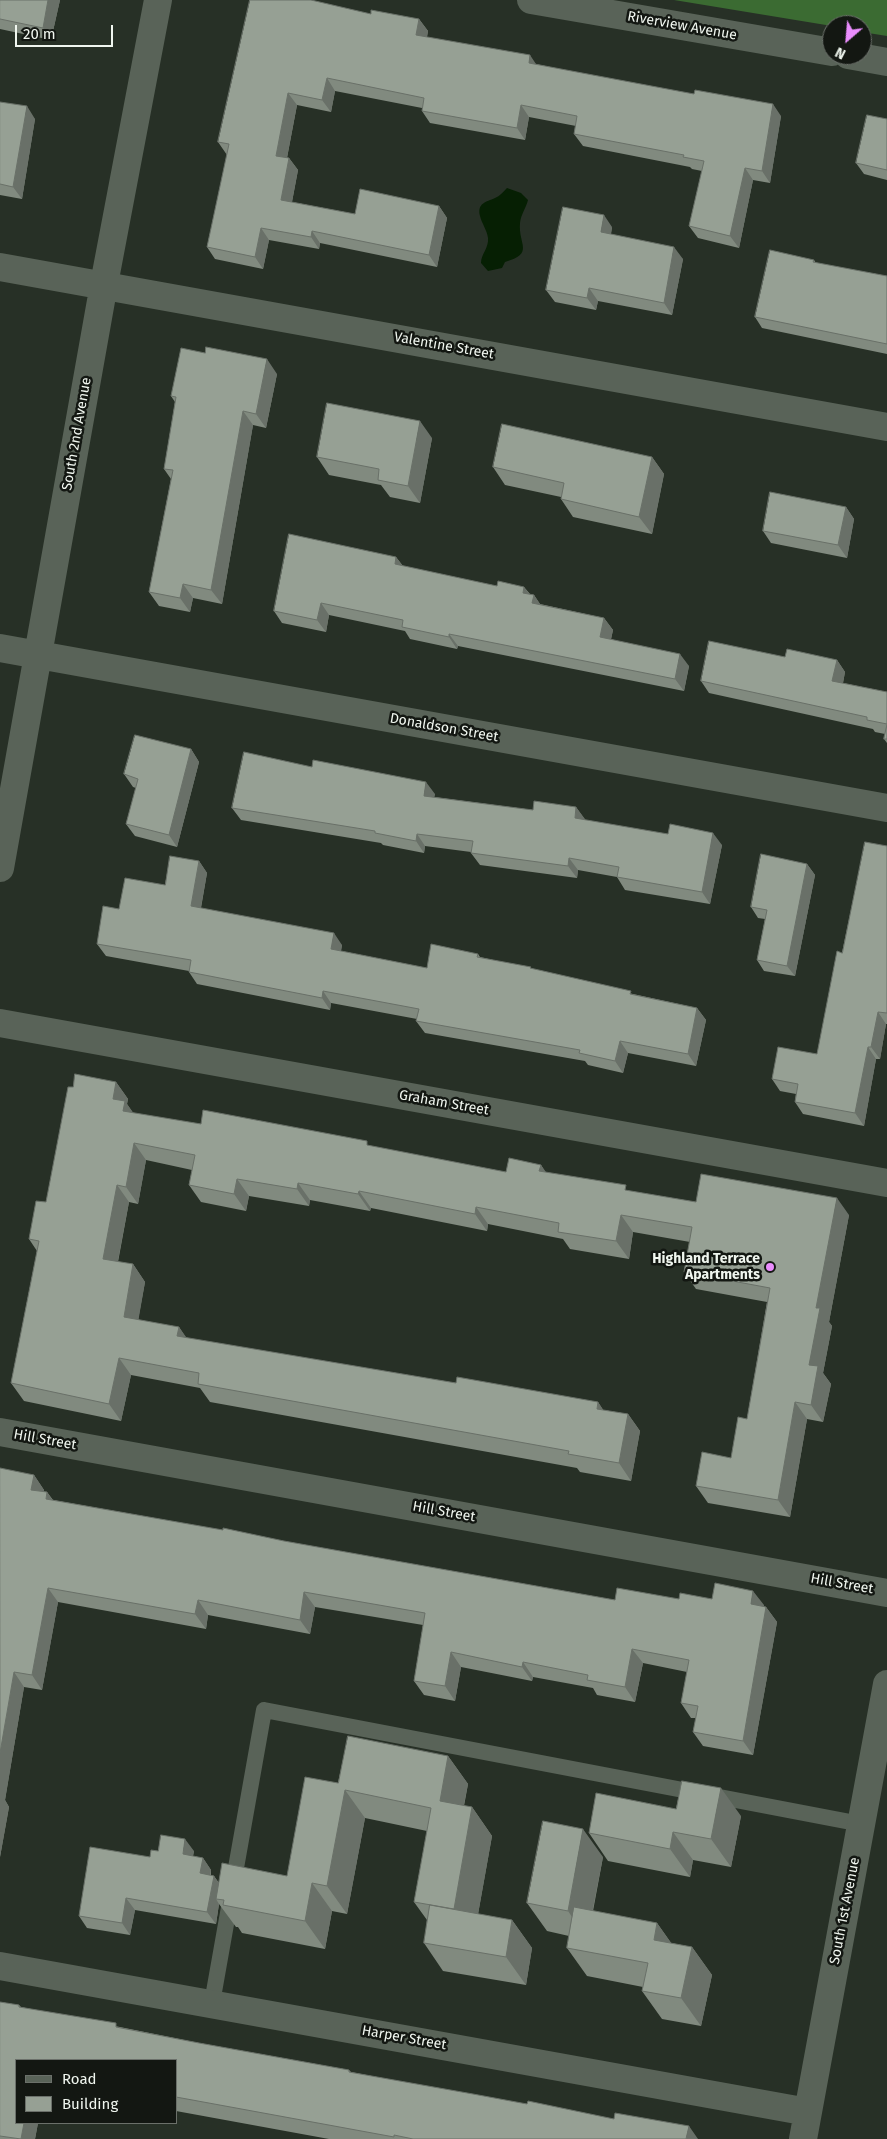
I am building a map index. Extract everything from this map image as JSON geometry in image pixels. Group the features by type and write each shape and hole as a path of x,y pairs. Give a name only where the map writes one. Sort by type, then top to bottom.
{"street":[{"name":"South 2nd Avenue","path":"0,868 104,284 158,0"},
{"name":"Riverview Avenue","path":"531,0 822,50"},
{"path":"872,59 887,62"},
{"name":"Valentine Street","path":"0,267 104,284 887,427"},
{"name":"Donaldson Street","path":"0,648 887,808"},
{"name":"Graham Street","path":"0,1023 887,1183"},
{"name":"Hill Street","path":"0,1432 887,1592"},
{"name":"South 1st Avenue","path":"803,2139 887,1684"},
{"name":"Harper Street","path":"0,1966 808,2112"}],"lane":[{"path":"212,2003 264,1710 861,1824"}],"green space":[{"path":"674,0 887,0 887,36 872,34 872,15 822,15 822,24"}],"shaded area":[{"path":"507,188 521,193 528,200 520,223 522,252 514,259 505,262 502,268 488,271 481,263 488,238 479,212 483,204 498,196"}],"building":[{"path":"0,0 48,0 43,28 0,19"},
{"path":"250,0 311,0 371,14 371,10 419,19 416,35 530,55 529,63 694,94 695,90 773,104 762,171 745,168 730,236 689,226 704,161 683,157 684,155 574,134 577,116 521,105 517,128 422,111 424,98 327,78 322,100 288,93 276,156 289,158 281,200 355,214 360,189 439,206 429,255 312,231 311,237 261,228 255,257 207,247 229,144 218,142"},
{"path":"0,102 27,106 13,187 0,184"},
{"path":"867,115 887,119 887,170 856,163"},
{"path":"563,207 604,215 601,232 674,247 664,303 589,288 587,298 546,290"},
{"path":"770,250 814,260 813,262 887,276 887,344 755,317"},
{"path":"206,347 267,359 256,414 243,411 211,590 183,584 180,598 149,592 173,470 164,469 176,397 171,396 181,348 205,353"},
{"path":"327,403 420,421 408,486 378,480 379,469 317,457"},
{"path":"502,424 652,457 639,517 561,499 564,483 493,467"},
{"path":"770,492 846,507 838,545 763,531"},
{"path":"289,534 396,557 395,564 497,586 498,581 524,587 523,593 534,595 532,603 604,618 600,637 680,654 675,679 449,634 449,637 402,627 403,620 321,603 317,620 274,611"},
{"path":"709,641 785,657 787,649 837,660 832,681 887,692 887,724 867,720 867,717 701,681"},
{"path":"887,725 887,739 884,739"},
{"path":"135,735 191,749 169,835 126,824 138,779 124,774"},
{"path":"244,752 312,767 313,760 426,782 424,796 533,810 534,801 576,807 575,818 668,834 670,824 713,833 702,892 617,877 619,867 569,858 568,866 471,853 473,841 417,834 416,841 375,833 375,831 232,808"},
{"path":"865,842 887,846 887,1013 878,1012 871,1047 868,1047 855,1113 795,1102 798,1084 772,1079 778,1047 817,1054 837,951 842,953"},
{"path":"761,854 807,864 787,966 757,960 767,910 751,907"},
{"path":"170,856 199,861 191,906 334,933 331,949 427,968 431,944 478,954 477,957 531,967 631,991 630,994 697,1008 688,1054 620,1041 615,1061 579,1053 580,1050 416,1021 419,1009 323,991 322,998 189,972 191,960 97,944 103,906 119,909 125,878 165,885"},
{"path":"75,1074 116,1082 113,1099 125,1101 123,1111 201,1124 203,1110 367,1141 367,1145 506,1172 509,1158 541,1165 539,1171 626,1185 625,1190 696,1202 701,1174 837,1198 816,1308 820,1308 809,1365 818,1366 811,1405 795,1402 778,1500 696,1486 702,1452 731,1458 738,1417 747,1419 770,1288 684,1272 692,1227 621,1215 616,1241 558,1232 559,1223 476,1207 475,1214 359,1191 358,1194 298,1183 297,1189 237,1179 234,1194 189,1185 195,1155 134,1143 126,1187 117,1185 103,1259 133,1264 124,1317 179,1327 177,1336 456,1383 457,1377 598,1402 597,1409 628,1414 619,1463 568,1454 569,1451 198,1384 199,1373 119,1358 109,1404 11,1383 39,1241 29,1239 36,1201 46,1202 68,1087 73,1087"},
{"path":"0,1468 34,1475 31,1490 47,1492 46,1499 223,1530 223,1528 284,1541 615,1600 617,1588 679,1599 680,1593 712,1599 715,1583 753,1591 751,1604 766,1607 743,1741 693,1732 698,1706 681,1703 689,1660 632,1649 625,1687 587,1680 588,1675 523,1662 522,1667 451,1652 445,1686 414,1681 425,1613 304,1592 300,1620 198,1600 195,1614 48,1588 32,1675 14,1672 0,1753"},
{"path":"348,1736 448,1756 440,1801 472,1807 454,1909 414,1902 431,1808 345,1790 327,1886 312,1883 305,1921 223,1905 224,1900 216,1899 222,1863 287,1876 305,1777 338,1783"},
{"path":"682,1781 721,1788 711,1839 673,1832 670,1849 589,1833 596,1793 676,1809"},
{"path":"543,1821 583,1829 568,1911 527,1903"},
{"path":"161,1835 185,1839 183,1854 203,1858 200,1873 214,1876 207,1912 126,1898 122,1923 79,1916 90,1847 150,1857 151,1850 158,1851"},
{"path":"430,1905 512,1920 506,1957 424,1943"},
{"path":"574,1907 657,1923 654,1940 692,1947 681,1998 642,1991 648,1963 567,1948"},
{"path":"0,2002 19,2005 19,2007 116,2023 116,2027 349,2070 349,2072 527,2104 528,2101 614,2119 615,2113 689,2126 686,2139 413,2139 178,2097 178,2059 15,2059 15,2124 24,2124 21,2139 0,2136"}],"place":[{"name":"Highland Terrace Apartments","path":"770,1267"}]}
